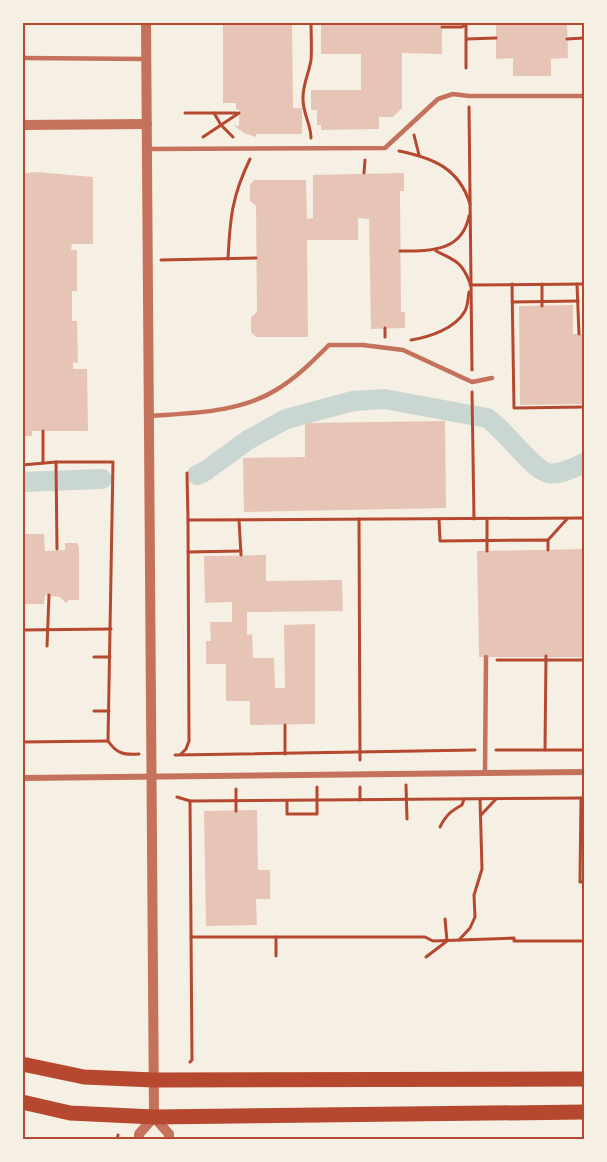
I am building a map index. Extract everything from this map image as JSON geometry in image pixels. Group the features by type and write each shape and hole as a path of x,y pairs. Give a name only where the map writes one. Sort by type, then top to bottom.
{"highway":[{"path":"22,1064 84,1077 154,1080 585,1079"},
{"path":"22,1102 70,1113 154,1117 585,1112"}],"street":[{"path":"139,1140 139,1134 154,1117 146,22"},
{"path":"22,125 147,124"},
{"path":"22,778 585,772"},
{"path":"154,1117 169,1134 169,1140"}],"lane":[{"path":"22,58 146,59"},
{"path":"147,149 385,148 438,99 453,94 585,96"},
{"path":"149,416 203,412 245,403 274,392 304,371 329,345 363,345 403,350 472,382 492,378"},
{"path":"485,773 486,658"}],"path":[{"path":"311,22 311,62 303,98 304,113 311,129 311,148"},
{"path":"442,27 462,27 467,24"},
{"path":"466,68 467,24"},
{"path":"467,39 496,38"},
{"path":"567,39 585,38"},
{"path":"469,96 471,430 474,519"},
{"path":"185,113 239,113 185,149"},
{"path":"214,113 221,125 237,140 253,149 253,155 236,192 231,213 228,259"},
{"path":"411,124 419,155"},
{"path":"385,148 419,155 453,172 461,182 471,208 467,226 462,236 436,251"},
{"path":"400,251 436,251 457,261 465,269 470,285 465,311 446,330 423,339 406,341"},
{"path":"148,260 256,258"},
{"path":"512,284 514,408 585,407"},
{"path":"542,284 542,303"},
{"path":"577,284 579,334"},
{"path":"470,285 585,284"},
{"path":"512,302 578,301"},
{"path":"42,431 43,463"},
{"path":"56,462 57,549"},
{"path":"22,465 56,462 113,462 108,741 114,750 122,755 142,754"},
{"path":"188,474 189,741 186,749 177,755 585,750"},
{"path":"188,520 585,518"},
{"path":"359,519 360,760"},
{"path":"439,519 440,541 548,540"},
{"path":"487,519 487,551"},
{"path":"548,550 548,540 567,519"},
{"path":"188,552 241,553 239,520"},
{"path":"47,646 49,595"},
{"path":"22,630 111,629"},
{"path":"94,657 110,657"},
{"path":"486,658 585,660"},
{"path":"545,750 546,658"},
{"path":"94,711 109,711"},
{"path":"285,724 285,754"},
{"path":"22,742 108,741"},
{"path":"406,774 407,819"},
{"path":"287,801 287,814 317,814 316,775"},
{"path":"235,776 236,811"},
{"path":"360,787 360,800"},
{"path":"177,796 190,801 583,798 580,882 585,882"},
{"path":"440,827 450,811 462,805 464,799"},
{"path":"458,941 470,928 475,917 472,902 482,869 480,799"},
{"path":"480,817 496,799"},
{"path":"190,801 192,1060 190,1062"},
{"path":"445,919 447,941"},
{"path":"191,937 425,937 433,941 514,938 514,941 585,941"},
{"path":"276,937 276,956"},
{"path":"426,957 447,941"}],"building":[{"path":"223,22 292,22 293,108 302,108 302,134 256,134 256,137 244,133 233,125 239,126 239,110 236,109 236,103 223,103"},
{"path":"321,22 442,22 442,54 402,53 402,108 393,117 379,117 379,129 321,130 321,125 317,125 317,110 311,110 311,90 361,90 361,54 321,54"},
{"path":"496,22 567,22 568,58 551,59 551,76 513,76 513,58 496,59"},
{"path":"36,172 93,177 93,244 72,244 71,250 77,250 77,291 72,291 72,321 77,321 78,363 73,362 73,369 87,369 88,431 32,431 32,436 22,436 22,174"},
{"path":"404,173 404,191 400,191 401,312 405,312 405,328 371,329 369,219 358,218 358,240 307,240 308,337 256,337 251,332 251,317 257,312 256,206 250,201 250,185 254,180 306,180 307,219 313,218 313,175"},
{"path":"573,305 573,334 584,334 584,404 520,405 519,306"},
{"path":"445,421 446,508 244,512 243,458 305,457 305,423"},
{"path":"22,534 44,534 45,551 65,550 65,543 77,543 79,548 79,600 69,600 66,603 60,597 45,595 44,604 22,604"},
{"path":"584,549 584,657 479,657 477,551"},
{"path":"266,555 266,581 342,580 343,611 247,612 247,635 252,634 253,658 274,658 275,688 285,688 284,625 315,624 315,724 250,725 250,701 226,701 226,664 206,664 206,641 211,641 210,622 232,622 232,602 205,603 204,556"},
{"path":"257,810 258,870 270,870 270,899 256,899 257,925 206,926 204,811"}],"waterway":[{"path":"197,475 248,440 286,419 353,401 384,399 487,418 526,457 548,473 561,472 584,463"},
{"path":"22,482 102,479"}]}
